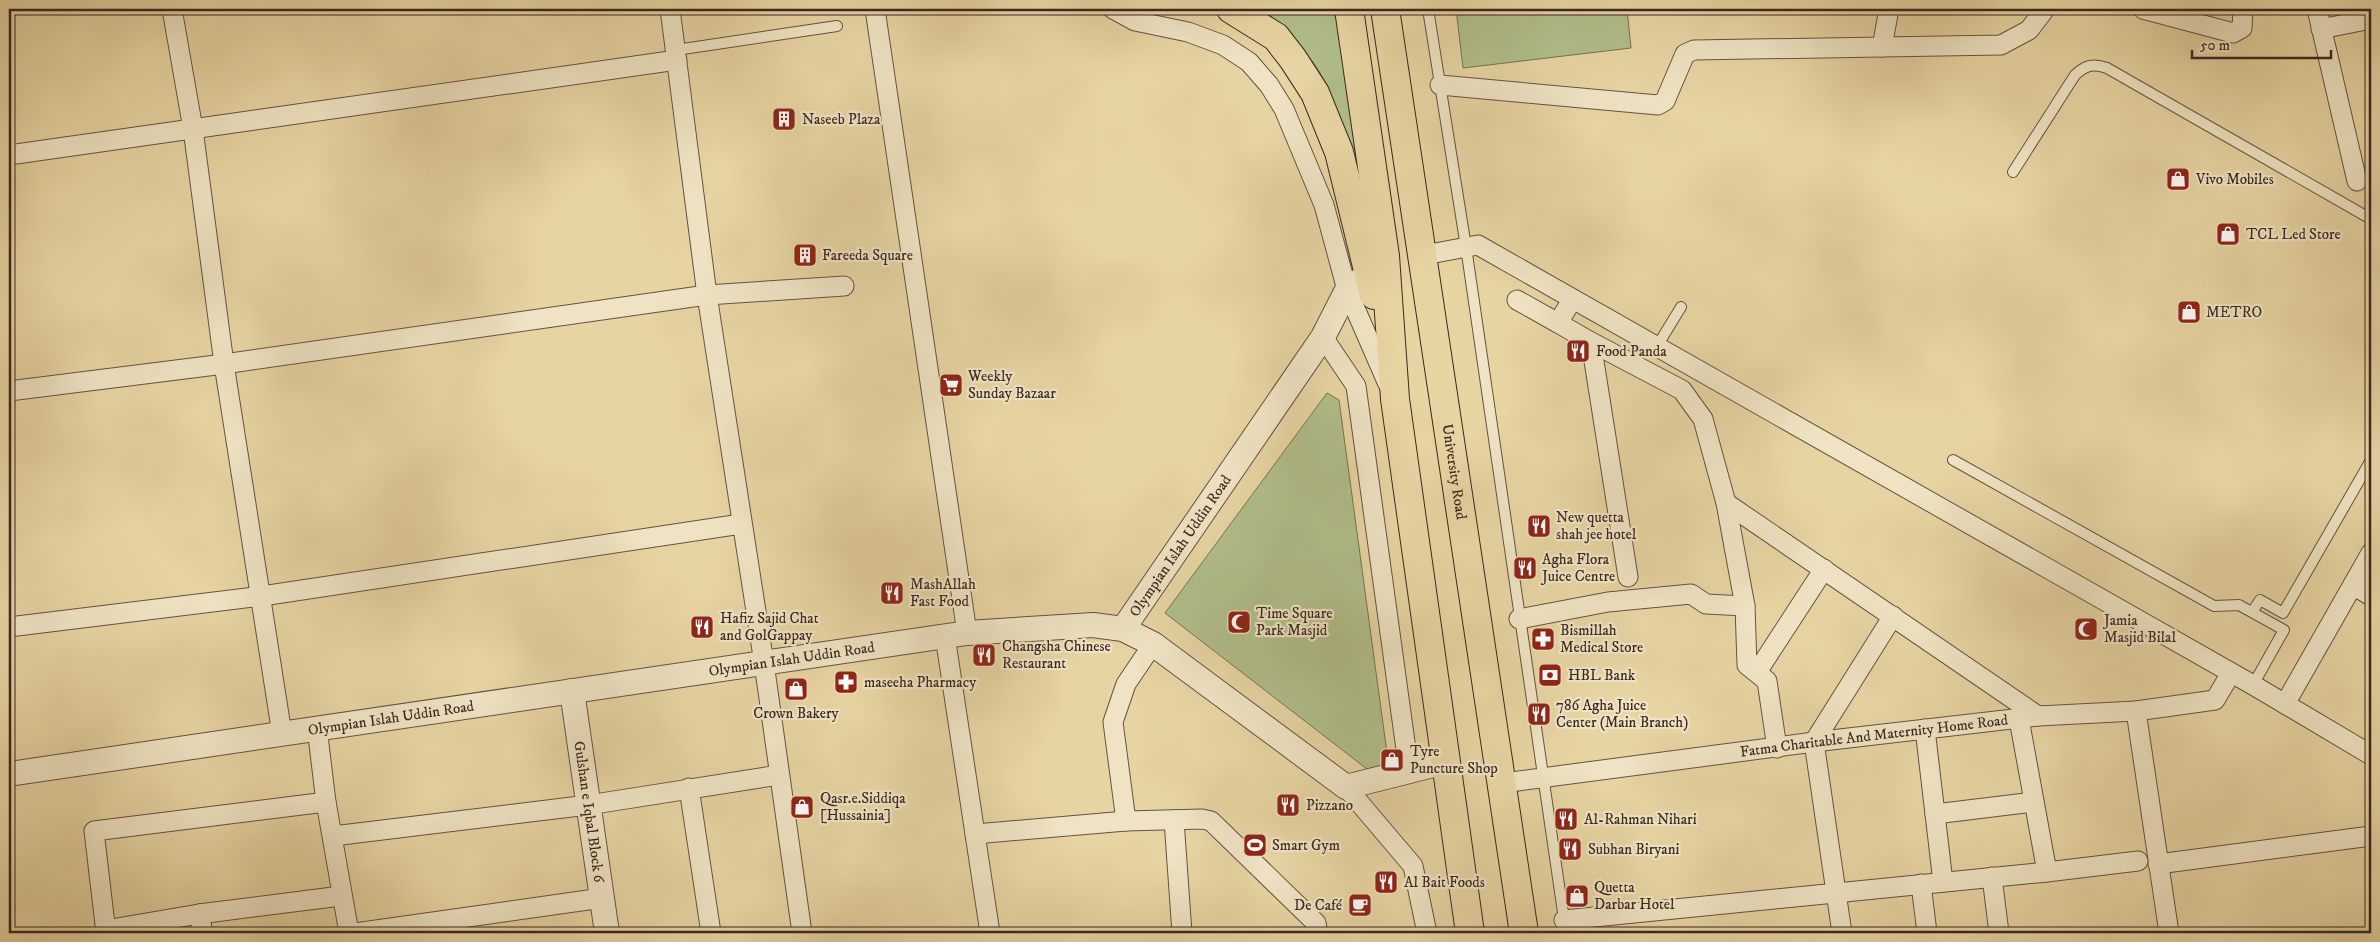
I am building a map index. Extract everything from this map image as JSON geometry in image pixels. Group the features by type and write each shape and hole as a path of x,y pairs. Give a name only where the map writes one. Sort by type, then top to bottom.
{"main road":[{"path":"1231,9 1276,37 1315,93 1339,152 1378,264"},
{"path":"1349,9 1395,399 1470,933"},
{"name":"University Road","path":"1385,9 1424,255 1524,933"}],"street":[{"path":"172,9 194,129 224,364 262,596 282,734"},
{"path":"670,9 707,296 764,663 802,933"},
{"path":"875,9 956,635 975,834 990,933"},
{"path":"1112,9 1135,21 1188,32 1222,45 1249,62 1269,85 1284,109 1324,205 1347,290 1395,399"},
{"path":"1882,47 1889,9"},
{"path":"1440,85 1658,105 1665,101 1685,54 1694,50 2001,45 2029,30 2046,9"},
{"path":"2143,9 2233,33 2242,28 2243,9"},
{"path":"2317,9 2365,186"},
{"path":"2321,29 2371,19"},
{"path":"9,155 194,129 677,55"},
{"path":"1424,255 1478,245 1656,348 2253,685 2371,755"},
{"name":"Olympian Islah Uddin Road","path":"9,774 956,635 1093,624 1123,629 1323,337 1347,290 1378,264"},
{"path":"9,391 224,364 707,296 844,286"},
{"path":"1517,300 1682,390 1703,419 1726,503 1745,606 1747,665 1767,681 1778,748"},
{"path":"1558,323 1572,300"},
{"path":"1323,337 1356,386 1409,771"},
{"path":"1591,342 1628,577"},
{"path":"1726,503 2038,716"},
{"path":"9,628 262,596 741,524"},
{"path":"2285,704 2371,553"},
{"path":"1757,672 1824,569"},
{"path":"2353,585 2371,596"},
{"path":"1519,619 1608,602 1690,594 1706,604 1745,606"},
{"path":"1842,933 1814,742 1893,616"},
{"path":"1123,629 1153,644 1346,787 1412,866 1427,933"},
{"path":"1126,821 1113,722 1126,684 1153,644"},
{"name":"Fatma Charitable And Maternity Home Road","path":"1503,783 1814,742 2019,718 2136,711 2215,700 2231,673"},
{"name":"Gulshan e Iqbal Block 6","path":"572,691 606,933"},
{"path":"2136,711 2169,933"},
{"path":"2019,718 2047,872"},
{"path":"317,728 326,802 348,933"},
{"path":"1925,729 1943,882"},
{"path":"1346,787 1445,762"},
{"path":"333,836 588,805 779,775"},
{"path":"689,788 711,933"},
{"path":"326,802 94,831 106,932 199,914 341,896"},
{"path":"1935,814 2034,802"},
{"path":"975,834 1126,821 1202,818 1211,821 1316,923 1318,933"},
{"path":"1174,820 1182,933"},
{"path":"2158,864 2371,836"},
{"path":"1565,926 1836,892 1992,878 2138,861"},
{"path":"1992,878 1999,933"},
{"path":"1921,884 1927,933"},
{"path":"355,933 457,926 602,898"},
{"path":"199,914 203,933"}],"lane":[{"path":"1428,9 1466,247 1565,926"},
{"path":"677,55 837,26"},
{"path":"2013,172 2075,75 2084,67 2096,64 2107,68 2180,108 2371,219"},
{"path":"1656,348 1681,307"},
{"path":"1952,460 2214,606 2239,605 2284,630 2253,685"},
{"path":"2252,612 2260,600 2283,613 2371,460"}],"green space":[{"path":"1230,9 1336,9 1362,167 1352,163 1339,114 1332,96 1324,80 1304,51 1285,37"},
{"path":"1456,9 1627,9 1631,48 1463,68"},
{"path":"1327,393 1339,400 1390,775 1376,776 1165,613"}],"place":[{"name":"Naseeb Plaza","path":"784,119"},
{"name":"Vivo Mobiles","path":"2178,179"},
{"name":"TCL Led Store","path":"2228,234"},
{"name":"Fareeda Square","path":"805,255"},
{"name":"METRO","path":"2189,312"},
{"name":"Food Panda","path":"1578,351"},
{"name":"Weekly Sunday Bazaar","path":"951,385"},
{"name":"New quetta shah jee hotel","path":"1539,526"},
{"name":"Agha Flora Juice Centre","path":"1525,568"},
{"name":"MashAllah Fast Food","path":"892,593"},
{"name":"Time Square Park Masjid","path":"1239,622"},
{"name":"Hafiz Sajid Chat and GolGappay","path":"702,627"},
{"name":"Jamia Masjid Bilal","path":"2086,629"},
{"name":"Bismillah Medical Store","path":"1543,639"},
{"name":"Changsha Chinese Restaurant","path":"984,655"},
{"name":"HBL Bank","path":"1550,675"},
{"name":"maseeha Pharmacy","path":"846,682"},
{"name":"Crown Bakery","path":"796,689"},
{"name":"786 Agha Juice Center (Main Branch)","path":"1539,714"},
{"name":"Tyre Puncture Shop","path":"1392,760"},
{"name":"Pizzano","path":"1288,805"},
{"name":"Qasr.e.Siddiqa [Hussainia]","path":"802,807"},
{"name":"Al-Rahman Nihari","path":"1566,819"},
{"name":"Smart Gym","path":"1255,845"},
{"name":"Subhan Biryani","path":"1570,849"},
{"name":"Al Bait Foods","path":"1386,882"},
{"name":"Quetta Darbar Hotel","path":"1577,896"},
{"name":"De Café","path":"1360,905"}]}
